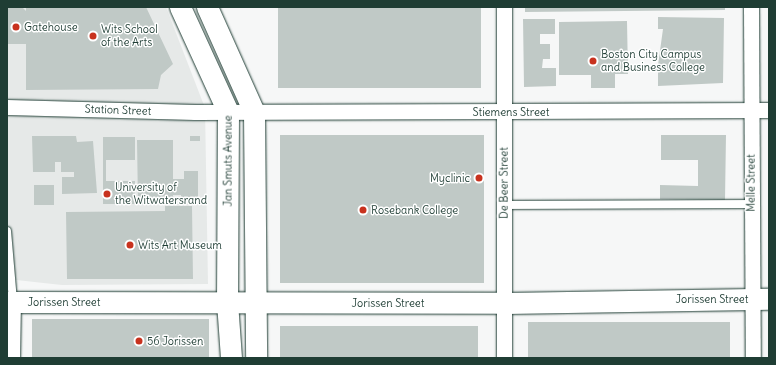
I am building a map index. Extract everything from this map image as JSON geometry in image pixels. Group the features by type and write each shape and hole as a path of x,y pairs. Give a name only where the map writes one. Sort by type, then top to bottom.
{"main road":[{"name":"Jan Smuts Avenue","path":"180,7 228,112 227,302 232,358"},
{"path":"208,7 254,112 258,303 256,358"},
{"name":"Jorissen Street","path":"10,302 504,303 760,299"}],"street":[{"name":"De Beer Street","path":"504,7 504,358"},
{"name":"Melle Street","path":"751,7 751,204 760,299 752,358"},
{"name":"Station Street","path":"7,107 254,112"},
{"name":"Stiemens Street","path":"254,112 769,110"},
{"path":"10,302 12,358"}],"lane":[{"path":"503,205 751,204"},
{"path":"7,230 10,302"}],"shaded area":[{"name":"University of the Witwatersrand","path":"7,7 166,7 205,108 208,284 62,285 7,279"}],"building":[{"name":"Wits School of the Arts","path":"7,7 22,7 26,11 26,7 146,7 173,64 161,75 158,89 26,90 26,44 7,44"},
{"path":"278,7 481,7 481,88 278,88"},
{"path":"525,7 725,7 725,10 525,12"},
{"path":"658,17 724,18 723,83 658,86 658,70 664,70 664,65 658,65 663,29 658,29"},
{"path":"523,19 555,19 555,34 540,34 540,44 550,44 550,59 543,59 542,68 556,68 556,86 524,87"},
{"name":"Boston City Campus and Business College","path":"627,21 628,74 615,74 615,88 591,88 591,75 559,75 559,22"},
{"name":"Rosebank College","path":"280,135 484,135 484,283 280,283"},
{"path":"661,135 726,135 725,200 660,199 660,185 698,186 698,160 661,160"},
{"path":"32,136 76,136 77,142 93,141 97,193 62,194 62,177 74,177 74,172 61,172 61,162 55,162 55,172 33,172"},
{"path":"190,136 200,136 200,141 190,141"},
{"path":"103,137 135,137 135,160 106,160 106,181 135,181 135,204 103,204"},
{"path":"137,140 173,140 173,179 184,179 184,171 198,171 198,200 181,200 181,195 173,195 173,204 138,204"},
{"path":"34,185 54,185 54,205 34,205"},
{"name":"Wits Art Museum","path":"165,206 192,206 193,279 67,279 66,212 165,211"},
{"name":"56 Jorissen","path":"32,319 209,319 209,358 32,358"},
{"path":"528,322 730,322 730,358 528,358"},
{"path":"280,326 478,326 478,358 280,358"}],"place":[{"name":"Gatehouse","path":"16,27"},
{"name":"Wits School of the Arts","path":"93,36"},
{"name":"Boston City Campus and Business College","path":"593,61"},
{"name":"Myclinic","path":"479,178"},
{"name":"University of the Witwatersrand","path":"107,194"},
{"name":"Rosebank College","path":"363,210"},
{"name":"Wits Art Museum","path":"130,245"},
{"name":"56 Jorissen","path":"139,341"}]}
